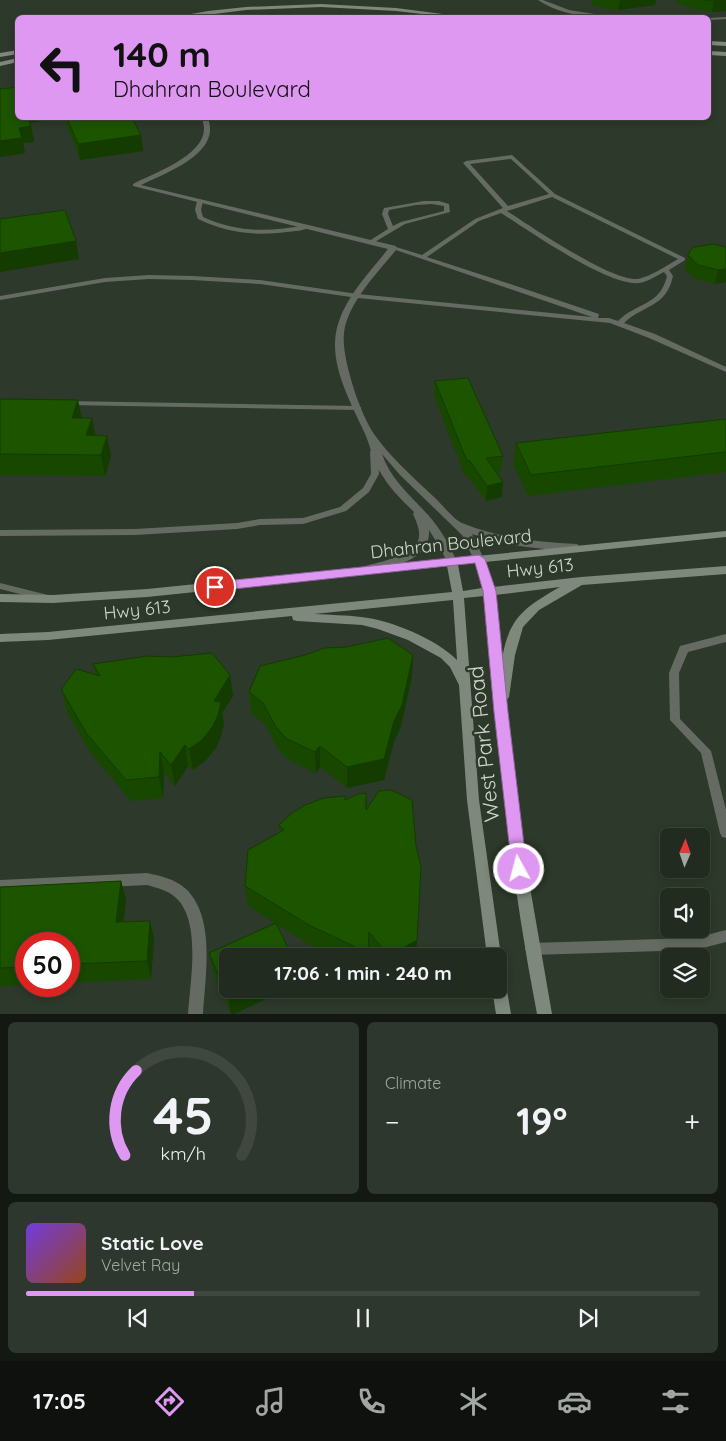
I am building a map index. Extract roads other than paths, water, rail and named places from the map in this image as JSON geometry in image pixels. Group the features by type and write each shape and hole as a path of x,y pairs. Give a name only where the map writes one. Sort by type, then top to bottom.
{"main road":[{"path":"193,15 240,9 316,5 390,8 447,15"},
{"path":"711,43 726,44"},
{"path":"0,55 15,52"},
{"path":"711,53 726,54"},
{"path":"0,64 15,61"},
{"name":"Dhahran Boulevard","path":"0,598 53,599 249,584 726,534"},
{"name":"West Park Road","path":"479,559 490,591 501,712 522,889 531,949 546,1014"},
{"name":"West Park Road","path":"452,562 458,596 473,800 493,948"},
{"name":"Hwy 613","path":"0,638 48,636 266,615 458,596 581,581 726,570"},
{"path":"501,712 514,633 522,619 532,610 581,581"},
{"path":"266,615 362,621 380,625 412,637 445,655 455,665 466,691"},
{"path":"501,998 504,1014"}],"street":[{"path":"206,120 209,128 208,138 202,147 173,166 135,185 393,248 358,296 343,322 340,338 342,361 358,408 370,434 374,451 389,479 441,536 452,562"},
{"path":"370,434 403,473 466,533 479,559"},
{"path":"365,571 413,554 421,549 424,543 424,526 410,501"},
{"path":"453,521 493,539 511,543 581,548"},
{"path":"0,886 147,879 166,884 190,905 197,920 199,939 195,1014"}],"lane":[{"path":"540,0 552,7 568,12 594,15"},
{"path":"711,19 726,18"},
{"path":"512,157 553,195 683,259 638,281 626,282 605,273 505,210 466,163 512,157"},
{"path":"423,257 477,220 538,198 553,195"},
{"path":"200,200 198,210 200,218 213,225 248,233 263,234 307,227"},
{"path":"371,242 403,223 447,212 447,205 429,202 386,209 384,214 391,230"},
{"path":"393,248 652,336 726,370"},
{"path":"0,298 89,282 149,277 260,282 358,296 615,323 663,295 670,276 664,268"},
{"path":"62,403 358,408"},
{"path":"0,533 135,532 237,526 260,522 303,521 343,509 366,490 375,474 374,451"},
{"path":"0,586 53,599"},
{"path":"726,638 684,649 674,673 675,720 706,751 726,832"},
{"path":"531,949 695,944 726,936"}]}
